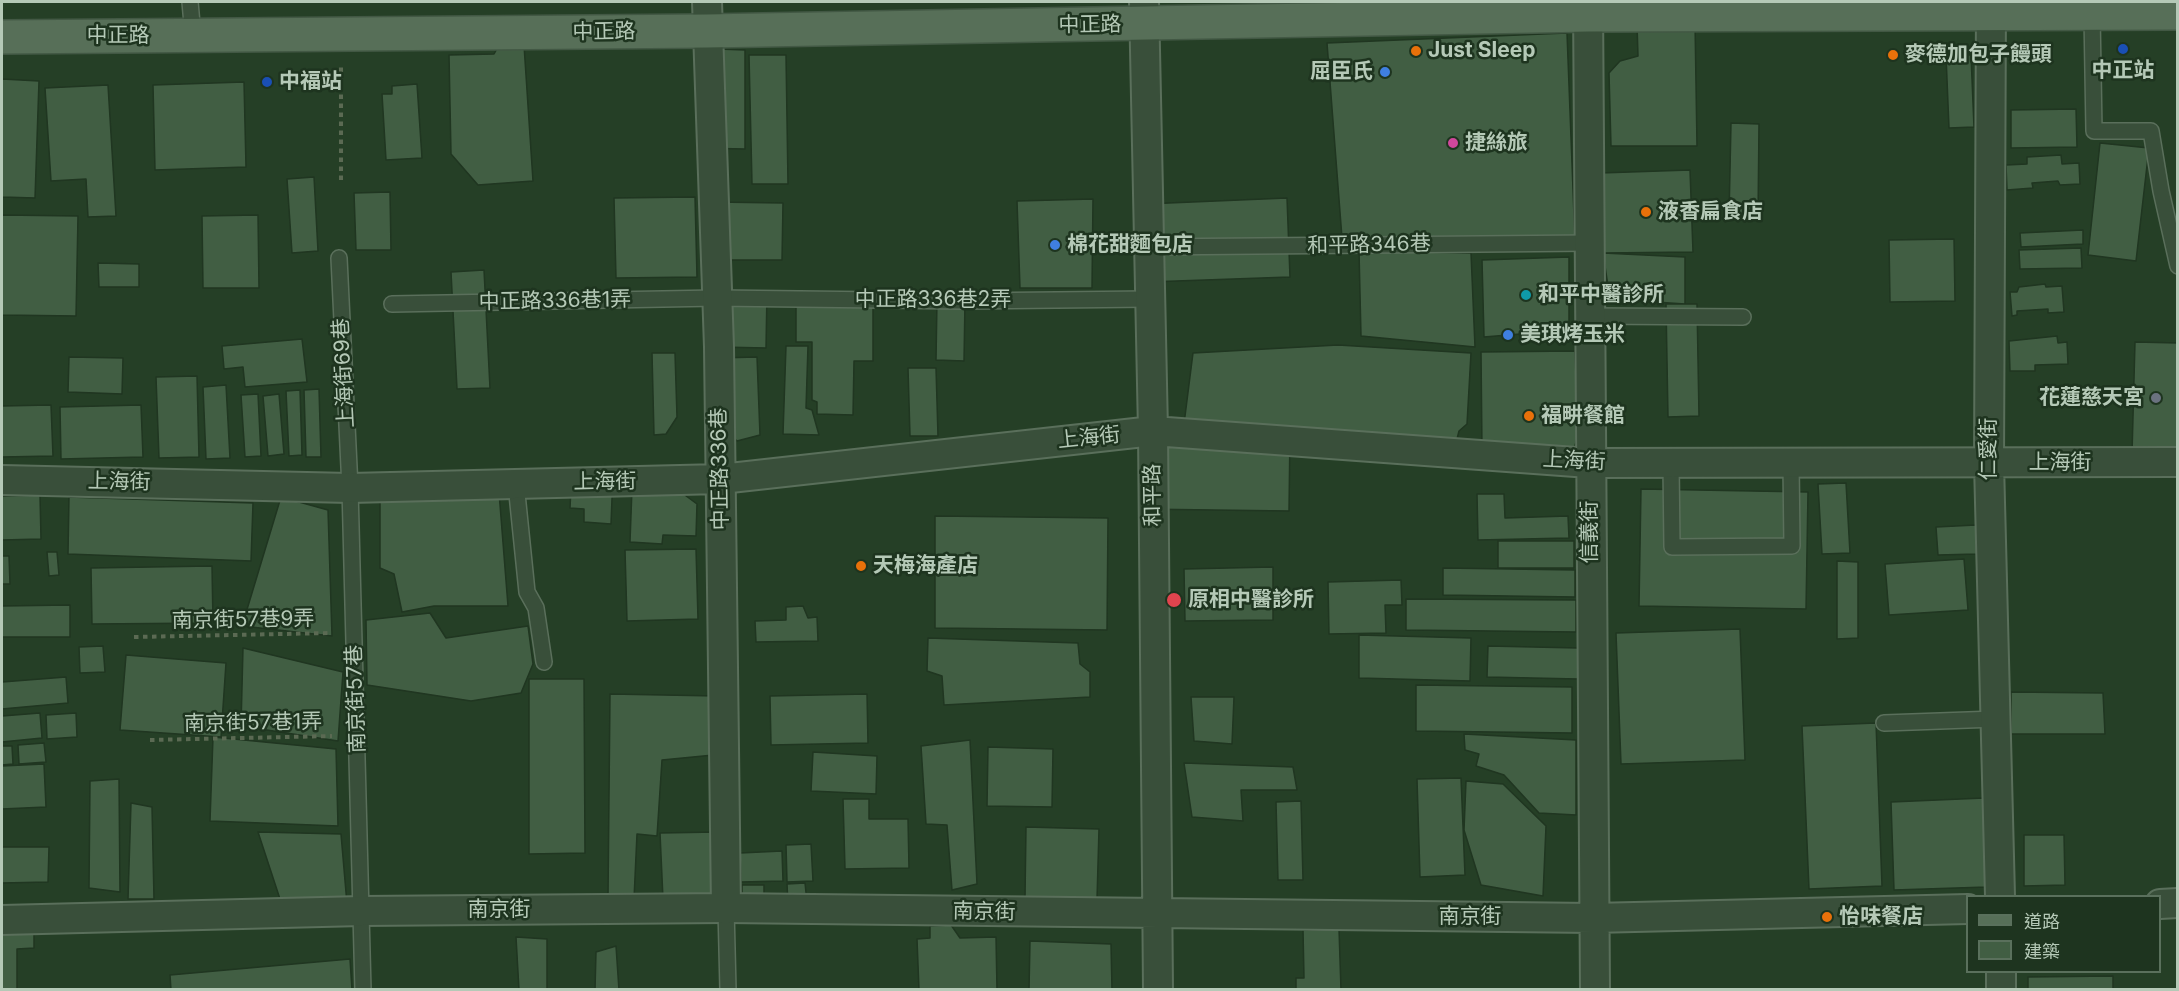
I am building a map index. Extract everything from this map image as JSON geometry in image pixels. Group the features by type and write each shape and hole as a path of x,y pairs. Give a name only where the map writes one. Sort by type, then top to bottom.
{"main road":[{"name":"中正路","path":"2,37 341,34 706,16 1588,8 1991,8 2092,14 2178,13"}],"street":[{"name":"信義街","path":"1588,8 1591,243 1589,463 1595,990"},
{"name":"仁愛街","path":"1991,8 1989,463 2000,895"},
{"name":"和平路","path":"1144,13 1148,299 1153,431 1158,990"},
{"name":"中正路336巷","path":"706,16 717,298 726,908"},
{"name":"上海街","path":"2,480 350,488 721,479 1153,431 1589,463 2178,462"},
{"path":"2161,904 2178,903"},
{"name":"南京街","path":"2,920 362,911 726,908 1158,915 1593,918 1966,909"},
{"path":"2001,973 2001,990"}],"lane":[{"path":"190,2 193,36"},
{"path":"2092,14 2094,131 2151,131 2161,191 2178,266"},
{"name":"和平路346巷","path":"1147,247 1591,243"},
{"name":"上海街69巷","path":"339,258 350,488"},
{"name":"中正路336巷2弄","path":"717,298 965,301 1148,299"},
{"name":"中正路336巷1弄","path":"392,304 717,298"},
{"path":"1590,316 1743,317"},
{"path":"1671,464 1672,547 1708,547 1792,546 1791,463"},
{"path":"516,484 527,592 536,608 544,662"},
{"name":"南京街57巷","path":"350,488 363,990"},
{"path":"1884,723 1996,719"},
{"path":"726,908 728,990"}],"path":[{"path":"341,34 341,180"},
{"name":"南京街57巷9弄","path":"134,637 354,632"},
{"name":"南京街57巷1弄","path":"150,740 357,735"}],"building":[{"path":"1695,22 1697,146 1611,146 1609,73 1620,61 1638,56 1637,24"},
{"name":"捷絲旅","path":"1567,33 1575,242 1343,251 1327,43"},
{"path":"524,45 533,181 478,185 451,154 449,55 494,54 498,47"},
{"path":"718,49 745,50 745,149 697,148 698,60"},
{"path":"749,55 786,55 788,184 752,184"},
{"path":"1946,55 1971,55 1974,127 1949,128"},
{"path":"2,79 39,81 35,198 2,197"},
{"path":"244,82 246,167 155,170 153,85"},
{"path":"417,84 422,158 386,160 382,94 392,94 392,86"},
{"path":"108,85 116,216 88,217 86,179 51,181 45,88"},
{"path":"2076,109 2077,147 2011,148 2011,110"},
{"path":"1731,123 1759,124 1758,218 1729,217"},
{"path":"2100,143 2149,148 2136,261 2088,255"},
{"path":"2061,155 2062,164 2079,163 2080,184 2060,185 2058,181 2032,183 2033,188 2007,190 2006,165 2027,164 2027,157"},
{"name":"液香扁食店","path":"1690,170 1693,252 1603,253 1600,173"},
{"path":"314,177 318,251 292,253 287,179"},
{"path":"390,192 391,250 356,250 354,193"},
{"path":"695,197 697,277 616,278 614,198"},
{"path":"1287,198 1290,277 1148,282 1145,204"},
{"name":"棉花甜麵包店","path":"1093,199 1092,288 1020,288 1017,201"},
{"path":"714,202 783,203 782,260 714,260"},
{"path":"2,215 78,216 76,316 2,315"},
{"path":"258,215 259,288 203,288 202,216"},
{"path":"2083,230 2083,244 2021,247 2020,233"},
{"path":"1954,239 1955,301 1890,302 1889,240"},
{"path":"2081,248 2082,268 2020,269 2019,250"},
{"path":"1359,251 1471,253 1475,347 1361,336"},
{"path":"1603,253 1685,257 1685,304 1610,299"},
{"name":"和平中醫診所","path":"1569,257 1569,330 1484,337 1482,260"},
{"path":"98,263 139,264 139,287 99,287"},
{"path":"484,270 490,388 457,389 451,272"},
{"path":"2045,284 2046,287 2062,286 2064,312 2048,313 2048,309 2017,311 2017,315 2012,316 2010,292 2017,292 2019,287"},
{"path":"720,291 767,292 766,348 719,347"},
{"path":"937,300 965,301 964,361 936,360"},
{"path":"1666,304 1697,304 1699,416 1668,417"},
{"path":"796,306 873,307 873,361 854,361 853,415 817,414 817,402 812,400 812,342 796,342"},
{"path":"2057,336 2058,343 2067,342 2068,364 2035,365 2035,371 2010,371 2009,341"},
{"path":"302,339 307,382 245,387 243,367 224,369 222,346"},
{"name":"花蓮慈天宮","path":"2135,342 2178,343 2178,455 2132,454"},
{"path":"1338,345 1471,353 1467,424 1459,431 1455,447 1184,424 1193,353"},
{"path":"786,346 808,346 806,408 812,410 819,435 783,434"},
{"name":"福畊餐館","path":"1575,351 1578,434 1574,450 1482,450 1481,352"},
{"path":"652,353 675,353 677,417 666,434 654,435"},
{"path":"69,357 123,358 122,394 68,392"},
{"path":"757,357 760,435 737,441 720,425 718,358"},
{"path":"908,368 936,368 938,436 910,436"},
{"path":"197,376 199,457 159,458 156,377"},
{"path":"226,385 230,458 206,459 203,387"},
{"path":"319,389 321,457 306,457 304,390"},
{"path":"300,390 302,455 289,456 286,391"},
{"path":"258,394 261,456 245,457 241,395"},
{"path":"279,394 284,454 268,456 263,396"},
{"path":"51,405 53,456 2,457 2,406"},
{"path":"141,405 143,457 61,459 60,407"},
{"path":"1153,431 1290,433 1289,511 1139,509 1139,453"},
{"path":"572,468 608,470 613,474 611,524 584,522 584,509 570,508"},
{"path":"1846,483 1850,553 1822,554 1818,484"},
{"path":"632,488 678,490 697,504 696,536 663,535 662,544 630,542"},
{"path":"1641,489 1808,492 1806,609 1639,606"},
{"path":"499,492 508,606 434,606 402,612 394,574 380,568 380,494"},
{"path":"1477,494 1504,494 1505,518 1568,516 1569,538 1478,540"},
{"path":"40,495 41,539 2,540 2,496"},
{"path":"69,497 253,503 251,561 68,554"},
{"path":"281,497 328,510 332,636 242,626"},
{"path":"935,516 1108,518 1107,630 935,628"},
{"path":"1976,525 1977,554 1938,555 1936,527"},
{"path":"1498,541 1574,541 1574,568 1498,568"},
{"path":"696,549 698,619 627,621 625,550"},
{"path":"47,552 57,552 59,575 49,576"},
{"path":"2,556 9,556 10,584 2,584"},
{"path":"1964,559 1968,610 1889,615 1885,564"},
{"path":"1837,561 1858,562 1858,638 1837,639"},
{"path":"212,566 213,623 92,624 91,568"},
{"path":"1273,567 1273,620 1185,621 1184,569"},
{"path":"1443,568 1575,570 1575,597 1443,595"},
{"path":"1401,580 1402,605 1385,605 1386,633 1329,634 1328,582"},
{"path":"1406,599 1576,600 1576,632 1406,630"},
{"path":"70,605 70,637 2,637 2,606"},
{"path":"803,606 808,618 817,617 818,641 756,642 755,621 786,620 786,607"},
{"path":"430,613 446,638 528,626 533,664 521,693 471,701 367,685 366,620"},
{"path":"1740,629 1745,760 1621,764 1616,633"},
{"path":"1359,635 1471,638 1470,681 1359,678"},
{"path":"928,638 1078,643 1080,664 1090,672 1090,697 944,705 942,676 927,671"},
{"path":"103,646 105,672 80,673 79,647"},
{"path":"1488,646 1578,648 1578,679 1487,677"},
{"path":"243,648 343,672 338,741 241,726"},
{"path":"126,655 226,663 221,737 120,730"},
{"path":"66,677 68,703 2,709 2,682"},
{"path":"529,679 584,679 585,853 529,854"},
{"path":"1416,685 1572,687 1572,733 1416,731"},
{"path":"2011,692 2103,693 2105,734 2011,734"},
{"path":"610,694 717,696 724,754 662,760 657,836 637,834 634,899 608,898"},
{"path":"867,694 868,743 771,745 770,696"},
{"path":"1191,697 1234,697 1232,744 1194,741"},
{"path":"40,713 42,738 2,742 2,716"},
{"path":"76,713 77,737 47,739 46,715"},
{"path":"1876,723 1882,886 1809,889 1802,726"},
{"path":"1464,734 1576,740 1576,815 1539,813 1504,775 1476,766 1479,754 1465,750"},
{"path":"213,737 336,749 338,826 210,821"},
{"path":"970,740 977,884 952,890 947,825 926,824 921,746"},
{"path":"44,743 46,762 19,764 18,745"},
{"path":"2,746 12,746 13,764 2,765"},
{"path":"988,747 1053,749 1052,807 987,806"},
{"path":"813,752 877,756 876,794 811,791"},
{"path":"1184,763 1293,767 1297,790 1241,790 1243,821 1192,817"},
{"path":"44,764 46,807 2,809 2,766"},
{"path":"1461,778 1465,875 1420,877 1417,779"},
{"path":"119,779 120,892 89,888 90,781"},
{"path":"1466,781 1503,784 1546,826 1543,896 1481,885 1464,830"},
{"path":"1984,798 1987,887 1894,890 1891,802"},
{"path":"843,799 869,799 869,819 908,819 909,868 845,869"},
{"path":"1301,801 1303,880 1278,880 1276,802"},
{"path":"131,803 152,807 154,899 128,899"},
{"path":"1026,827 1099,829 1097,899 1025,898"},
{"path":"258,832 341,834 347,904 280,899"},
{"path":"717,832 719,897 663,899 660,833"},
{"path":"2024,835 2064,835 2065,885 2024,886"},
{"path":"811,844 813,881 787,882 786,845"},
{"path":"2,847 49,847 48,882 2,883"},
{"path":"782,851 783,881 741,882 740,853"},
{"path":"805,883 807,902 788,903 787,884"},
{"path":"742,885 764,885 764,902 742,903"},
{"path":"2,912 34,912 34,948 17,949 17,990 2,990"},
{"path":"951,925 960,938 996,937 997,990 919,990 917,939 930,938 930,926"},
{"path":"1339,929 1341,990 1296,990 1296,978 1304,978 1303,930"},
{"path":"516,937 547,939 547,990 519,990"},
{"path":"1030,941 1111,944 1112,990 1029,990"},
{"path":"616,946 619,990 595,990 596,952"},
{"path":"350,959 352,990 171,990 170,975"},
{"path":"2113,976 2113,990 2028,990 2028,977"}],"place":[{"name":"中正站","path":"2123,49"},
{"name":"Just Sleep","path":"1416,51"},
{"name":"麥德加包子饅頭","path":"1893,55"},
{"name":"屈臣氏","path":"1385,72"},
{"name":"中福站","path":"267,82"},
{"name":"捷絲旅","path":"1453,143"},
{"name":"液香扁食店","path":"1646,212"},
{"name":"棉花甜麵包店","path":"1055,245"},
{"name":"和平中醫診所","path":"1526,295"},
{"name":"美琪烤玉米","path":"1508,335"},
{"name":"花蓮慈天宮","path":"2156,398"},
{"name":"福畊餐館","path":"1529,416"},
{"name":"天梅海產店","path":"861,566"},
{"name":"原相中醫診所","path":"1174,600"},
{"name":"怡味餐店","path":"1827,917"}]}
